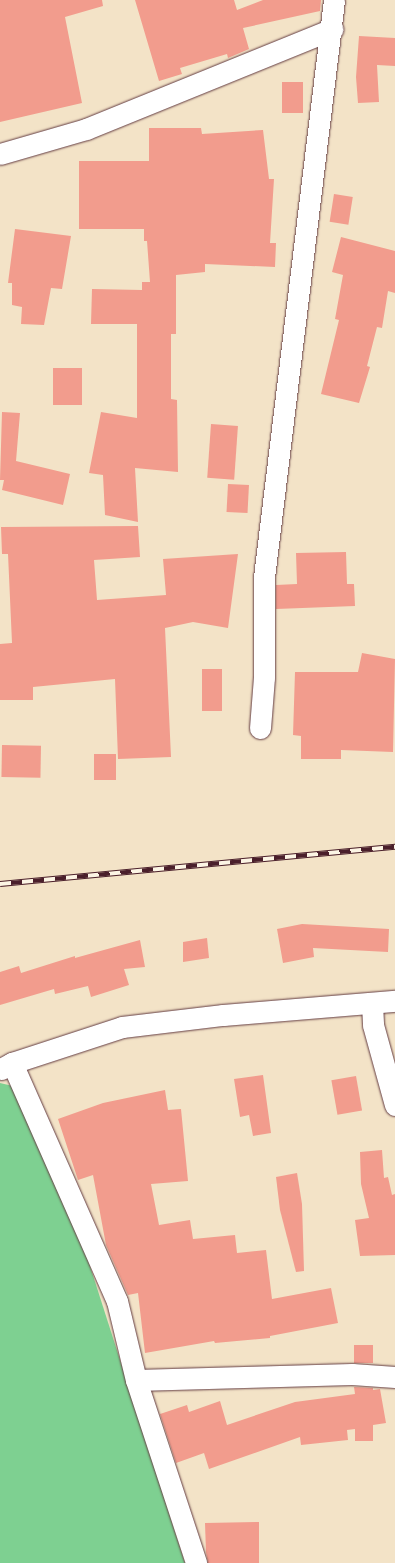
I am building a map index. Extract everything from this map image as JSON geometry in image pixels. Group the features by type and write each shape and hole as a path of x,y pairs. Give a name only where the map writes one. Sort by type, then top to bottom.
{"street":[{"path":"260,728 264,677 264,577 332,29 334,0"},
{"path":"0,154 86,129 332,29"},
{"path":"196,1563 136,1380 117,1301 6,1066 114,1030 158,1021 395,1001"},
{"path":"372,1004 373,1025 395,1105"},
{"path":"136,1380 352,1374 395,1377"}],"green space":[{"path":"0,1083 34,1091 185,1563 0,1563"}],"building":[{"path":"0,0 102,0 103,6 65,17 82,103 0,122"},
{"path":"135,0 234,0 237,10 263,0 321,0 320,11 243,28 249,49 228,58 227,54 180,68 182,74 159,81"},
{"path":"359,36 395,38 395,66 377,65 379,102 358,103 356,77"},
{"path":"282,82 303,82 303,113 282,113"},
{"path":"149,128 201,128 202,134 263,130 269,179 274,179 270,243 276,243 275,267 205,264 205,272 176,275 176,334 171,334 171,399 177,400 178,472 135,468 138,522 105,515 103,475 89,473 101,412 137,418 137,324 91,324 92,289 142,290 142,282 150,282 147,241 144,241 144,229 79,229 79,161 149,161"},
{"path":"334,194 353,197 348,225 330,222"},
{"path":"15,229 71,236 62,289 51,288 44,325 21,324 22,307 12,305 12,283 8,283"},
{"path":"341,237 395,251 395,293 388,291 382,328 377,327 367,366 370,367 359,403 321,394 339,320 335,319 343,275 332,272"},
{"path":"53,368 82,368 82,405 53,405"},
{"path":"2,412 20,413 16,461 70,474 63,505 2,490 4,480 0,480"},
{"path":"211,424 238,426 234,480 207,478"},
{"path":"228,484 249,485 248,513 227,512"},
{"path":"138,526 140,557 94,560 97,600 166,595 163,559 238,554 228,628 193,622 165,628 171,757 118,759 115,679 33,687 33,700 0,700 0,644 12,643 8,554 2,554 1,527"},
{"path":"346,552 347,584 354,584 355,606 276,609 276,585 297,584 296,553"},
{"path":"362,653 395,659 393,752 341,750 341,759 301,759 301,736 293,735 295,672 358,672"},
{"path":"202,669 222,669 222,711 202,711"},
{"path":"2,745 41,746 40,778 1,777"},
{"path":"94,754 116,754 116,780 94,780"},
{"path":"302,924 389,929 388,952 313,948 314,957 283,963 277,929"},
{"path":"207,938 209,958 183,962 183,942"},
{"path":"140,940 145,967 124,969 129,985 91,997 88,986 55,994 54,989 0,1005 0,972 19,966 21,973 75,956 75,958"},
{"path":"263,1075 271,1133 253,1136 249,1115 240,1117 234,1079"},
{"path":"356,1076 362,1110 337,1115 331,1080"},
{"path":"165,1090 168,1110 181,1109 188,1181 151,1184 159,1225 190,1220 193,1239 235,1235 237,1253 266,1250 272,1299 331,1288 338,1323 270,1336 270,1338 215,1343 214,1341 145,1353 138,1293 128,1295 106,1245 93,1175 78,1180 58,1119 103,1103"},
{"path":"382,1150 384,1178 388,1177 392,1195 395,1194 395,1255 360,1256 355,1220 369,1218 361,1184 360,1152"},
{"path":"297,1173 302,1204 304,1271 296,1272 280,1210 276,1177"},
{"path":"354,1345 373,1345 373,1363 354,1363"},
{"path":"354,1387 373,1388 373,1390 380,1389 386,1423 373,1425 373,1441 355,1441 355,1429 347,1430 348,1440 301,1445 300,1437 209,1469 204,1453 176,1463 160,1414 187,1405 189,1412 220,1401 227,1425 295,1402 355,1394"},
{"path":"259,1522 259,1563 208,1563 205,1523"}],"railway":[{"path":"0,884 395,847"}]}
